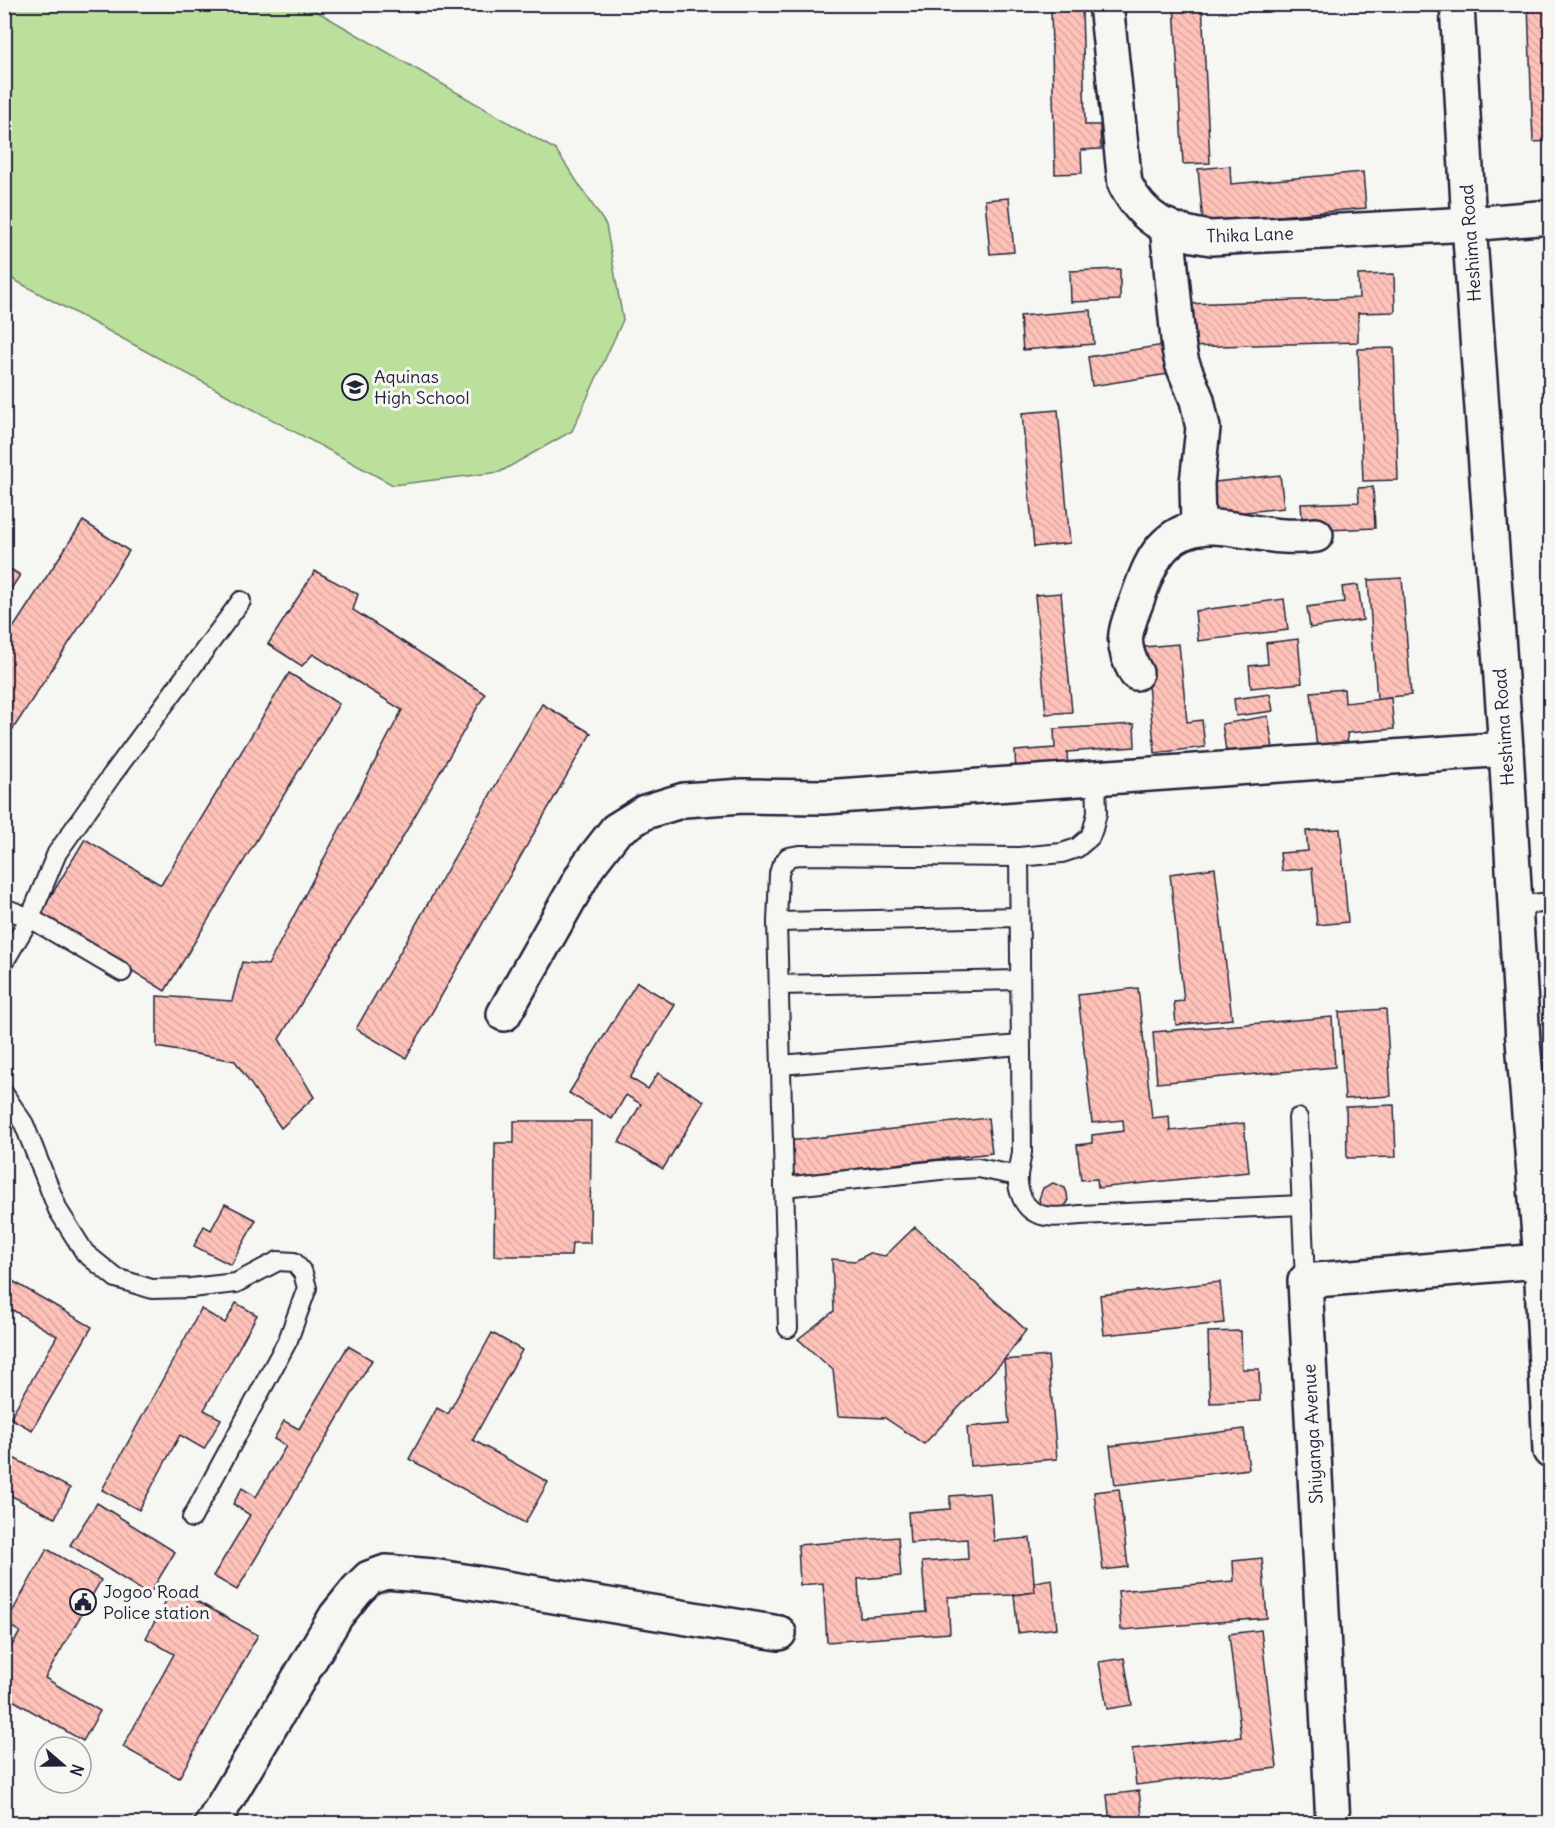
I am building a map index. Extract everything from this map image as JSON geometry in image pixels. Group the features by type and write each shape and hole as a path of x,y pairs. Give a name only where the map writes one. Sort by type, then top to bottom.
{"street":[{"name":"Thika Lane","path":"1106,4 1125,184 1134,201 1146,214 1167,226 1188,235 1211,238 1469,224 1551,217"},
{"name":"Heshima Road","path":"1457,4 1469,224 1506,749 1523,1041 1546,1260 1551,1450"},
{"path":"1167,226 1181,356 1197,400 1203,428 1197,483 1198,526"},
{"path":"1136,673 1127,657 1124,644 1131,614 1151,566 1166,544 1183,532 1198,526 1283,536 1316,535"},
{"path":"504,1014 588,866 616,830 645,813 684,800 743,796 824,796 1506,749"},
{"path":"1305,1281 1546,1260"},
{"name":"Shiyanga Avenue","path":"1305,1281 1333,1824"},
{"path":"212,1824 336,1616 369,1578 386,1572 433,1576 779,1633"}],"lane":[{"path":"4,962 30,918 57,853 241,601"},
{"path":"788,1328 777,922 779,874 784,862 792,855 1019,857 1062,853 1077,848 1090,837 1096,821 1096,778"},
{"path":"1019,857 1022,1152 1018,1176 1019,1191 1024,1203 1033,1212 1051,1217 1302,1204"},
{"path":"1516,906 1551,902"},
{"path":"4,908 30,918 122,972"},
{"path":"777,922 1019,917"},
{"path":"778,985 1020,980"},
{"path":"781,1065 1020,1045"},
{"path":"4,1094 24,1124 58,1210 85,1253 116,1278 152,1289 191,1288 236,1283 278,1261 294,1262 303,1273 307,1288 288,1341 192,1518"},
{"path":"1298,1118 1305,1281"},
{"path":"784,1187 978,1168 1018,1176"}],"green space":[{"path":"4,5 306,5 556,150 606,225 623,320 572,431 500,472 393,485 5,275"}],"building":[{"path":"1174,4 1202,4 1210,163 1183,164"},
{"path":"1528,4 1550,4 1550,141 1533,142"},
{"path":"1082,8 1085,125 1100,125 1101,149 1081,150 1082,173 1055,174 1051,9"},
{"path":"1230,166 1231,184 1363,172 1366,208 1203,223 1198,169"},
{"path":"1009,198 1014,252 990,254 985,200"},
{"path":"1120,269 1120,300 1071,302 1070,271"},
{"path":"1394,274 1395,312 1358,313 1358,342 1187,347 1186,304 1359,298 1358,275"},
{"path":"1091,310 1094,344 1023,350 1020,316"},
{"path":"1170,344 1174,373 1092,386 1088,357"},
{"path":"1394,348 1398,480 1363,481 1358,349"},
{"path":"1058,410 1070,543 1034,547 1022,413"},
{"path":"1280,475 1284,508 1209,516 1206,483"},
{"path":"1373,487 1375,528 1303,531 1301,504 1359,502 1358,488"},
{"path":"83,521 129,551 13,729 4,724 4,642"},
{"path":"4,565 20,575 4,600"},
{"path":"315,571 358,594 353,610 485,694 386,866 279,1039 314,1097 281,1128 235,1061 157,1047 157,996 232,1001 242,962 268,965 402,710 313,654 302,666 268,644"},
{"path":"1402,578 1411,695 1377,698 1368,580"},
{"path":"1358,585 1363,620 1310,628 1307,607 1344,602 1342,587"},
{"path":"1061,593 1072,712 1046,714 1035,595"},
{"path":"1284,599 1288,630 1198,641 1195,611"},
{"path":"1298,639 1302,683 1251,688 1249,666 1268,664 1266,643"},
{"path":"1179,644 1187,722 1202,720 1205,747 1155,753 1144,647"},
{"path":"289,673 339,704 165,991 40,914 85,839 161,885"},
{"path":"1344,689 1345,703 1391,698 1394,729 1347,733 1348,746 1317,749 1311,692"},
{"path":"1270,694 1273,711 1236,716 1234,699"},
{"path":"542,704 591,733 406,1058 356,1029"},
{"path":"1268,716 1273,749 1227,757 1222,724"},
{"path":"1134,724 1135,747 1067,752 1068,771 1016,775 1015,751 1055,748 1054,729"},
{"path":"1340,829 1348,922 1317,925 1312,868 1282,871 1280,853 1308,851 1306,831"},
{"path":"1215,868 1232,1019 1176,1025 1174,1002 1184,1001 1170,874"},
{"path":"637,982 675,1005 630,1078 648,1089 658,1073 704,1101 663,1169 619,1142 641,1104 626,1095 612,1119 569,1093"},
{"path":"1138,988 1152,1118 1169,1116 1170,1131 1244,1123 1249,1172 1098,1188 1097,1179 1081,1180 1077,1145 1092,1143 1092,1135 1124,1131 1123,1120 1092,1123 1078,995"},
{"path":"1386,1009 1391,1096 1345,1099 1339,1012"},
{"path":"1332,1017 1335,1067 1157,1083 1153,1032"},
{"path":"1394,1105 1396,1157 1347,1158 1346,1107"},
{"path":"988,1118 992,1153 792,1176 788,1141"},
{"path":"514,1121 591,1121 590,1243 572,1243 571,1256 494,1256 495,1143 514,1143"},
{"path":"1053,1183 1065,1188 1067,1193 1068,1202 1061,1210 1041,1206 1039,1199 1043,1188"},
{"path":"225,1204 256,1220 231,1265 194,1246 204,1226 211,1230"},
{"path":"915,1227 1026,1330 1004,1360 924,1444 885,1418 838,1416 833,1370 798,1339 834,1311 832,1259 855,1261 870,1253 885,1256"},
{"path":"4,1276 92,1327 32,1430 10,1418 57,1336 4,1305"},
{"path":"1220,1282 1224,1323 1104,1335 1100,1295"},
{"path":"236,1303 257,1315 204,1410 221,1419 204,1449 180,1435 139,1510 102,1490 201,1309 225,1323"},
{"path":"1241,1331 1242,1369 1259,1369 1260,1401 1210,1403 1208,1332"},
{"path":"492,1333 522,1350 473,1440 548,1482 525,1523 409,1459 437,1408 448,1414"},
{"path":"348,1346 372,1360 237,1590 213,1576 250,1515 233,1504 242,1488 256,1497 286,1446 274,1439 284,1421 299,1429"},
{"path":"1048,1356 1057,1459 970,1466 967,1427 1009,1423 1004,1360"},
{"path":"1244,1429 1249,1469 1115,1485 1110,1446"},
{"path":"4,1453 70,1488 55,1518 4,1492"},
{"path":"1119,1489 1128,1567 1103,1570 1094,1492"},
{"path":"990,1493 994,1541 1030,1538 1035,1592 948,1597 950,1633 827,1642 823,1583 800,1585 798,1545 898,1537 901,1576 858,1579 860,1617 926,1612 922,1562 968,1559 967,1539 910,1543 908,1512 950,1509 950,1496"},
{"path":"97,1503 175,1552 149,1595 70,1545"},
{"path":"47,1549 101,1580 45,1678 100,1711 86,1735 73,1735 4,1695 4,1659 20,1632 6,1623"},
{"path":"1262,1558 1267,1618 1121,1630 1118,1591 1234,1581 1233,1561"},
{"path":"1052,1579 1057,1628 1018,1633 1014,1595 1035,1592 1034,1582"},
{"path":"173,1588 258,1635 179,1778 123,1747 174,1654 146,1638"},
{"path":"1261,1630 1277,1768 1136,1785 1132,1749 1241,1737 1229,1634"},
{"path":"1124,1658 1132,1705 1107,1709 1099,1662"},
{"path":"1139,1791 1143,1824 1110,1824 1107,1795"},
{"path":"1276,1820 1277,1824 1244,1824"}],"place":[{"name":"Aquinas High School","path":"355,387"},
{"name":"Jogoo Road Police station","path":"83,1602"}]}
